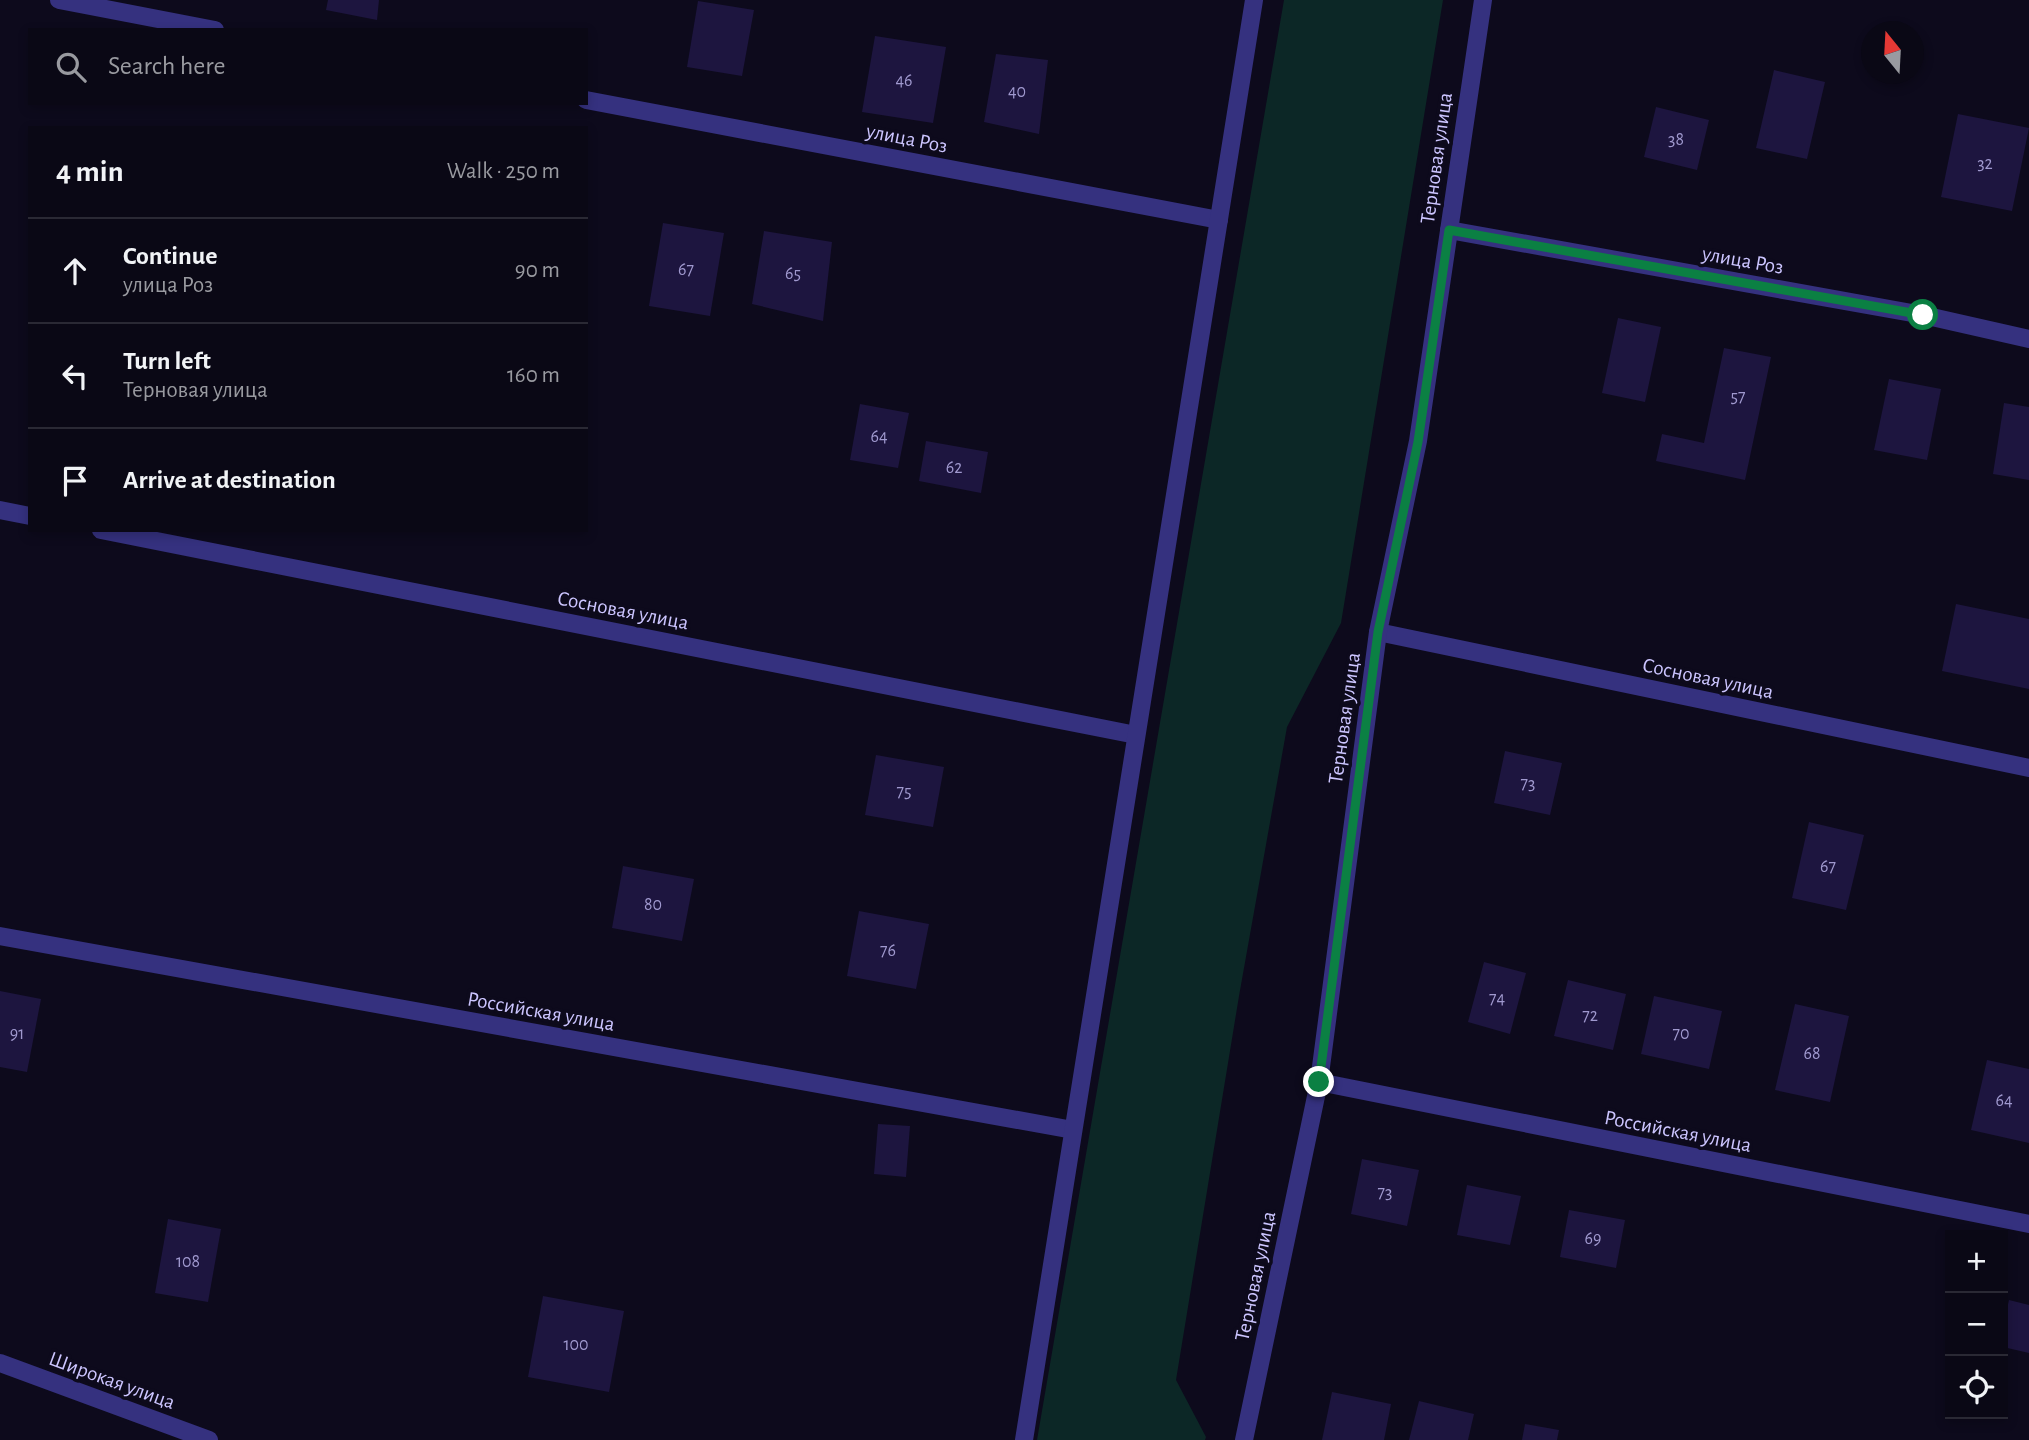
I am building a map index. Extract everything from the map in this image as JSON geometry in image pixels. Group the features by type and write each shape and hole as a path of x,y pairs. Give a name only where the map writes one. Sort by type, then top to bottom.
{"street":[{"path":"59,0 205,28"},
{"path":"1024,1440 1254,0"},
{"name":"Терновая улица","path":"1244,1440 1319,1082 1378,632 1418,442 1483,0"},
{"name":"улица Роз","path":"588,100 1219,220"},
{"name":"улица Роз","path":"1449,230 1923,315 2029,339"},
{"path":"0,510 28,516"},
{"name":"Сосновая улица","path":"111,532 1136,735"},
{"name":"Сосновая улица","path":"1378,632 2029,768"},
{"name":"Российская улица","path":"0,936 1073,1130"},
{"name":"Российская улица","path":"1319,1082 2029,1224"},
{"name":"Широкая улица","path":"0,1363 209,1440"}],"green space":[{"path":"1284,0 1443,0 1341,623 1287,727 1239,996 1176,1380 1206,1437 1205,1440 1037,1440"}],"building":[{"path":"328,0 379,0 377,20 326,10"},
{"path":"698,1 754,10 742,76 687,67"},
{"path":"875,36 946,47 933,123 862,112"},
{"path":"996,54 1048,60 1039,134 984,122"},
{"path":"1774,70 1825,82 1807,159 1756,148"},
{"path":"1656,107 1709,120 1697,170 1644,157"},
{"path":"1958,114 2029,128 2012,211 1941,197"},
{"path":"663,223 724,233 710,316 649,306"},
{"path":"764,231 832,242 823,321 752,304"},
{"path":"1618,318 1661,327 1645,402 1602,393"},
{"path":"1724,348 1771,357 1745,480 1656,461 1662,434 1704,443"},
{"path":"1889,379 1941,389 1927,460 1874,450"},
{"path":"2004,403 2029,407 2029,480 1993,474"},
{"path":"860,404 909,413 898,468 850,460"},
{"path":"926,441 988,452 981,493 919,481"},
{"path":"1956,604 2029,619 2029,689 1942,671"},
{"path":"1505,751 1562,763 1550,815 1494,803"},
{"path":"876,755 944,767 933,827 865,815"},
{"path":"1809,822 1864,835 1846,910 1792,898"},
{"path":"623,866 694,879 682,941 612,928"},
{"path":"859,911 929,924 916,989 847,976"},
{"path":"1484,962 1526,973 1510,1034 1468,1022"},
{"path":"1568,980 1626,994 1613,1050 1554,1036"},
{"path":"0,991 41,999 27,1072 0,1067"},
{"path":"1654,996 1722,1011 1709,1069 1641,1054"},
{"path":"1795,1004 1849,1016 1830,1102 1775,1090"},
{"path":"1987,1060 2029,1069 2029,1143 1971,1130"},
{"path":"878,1124 910,1126 906,1177 874,1174"},
{"path":"1362,1159 1419,1170 1407,1226 1351,1214"},
{"path":"1467,1185 1521,1196 1510,1245 1457,1235"},
{"path":"1569,1210 1625,1220 1616,1268 1560,1257"},
{"path":"168,1219 221,1229 208,1302 155,1293"},
{"path":"543,1296 624,1311 609,1392 528,1377"},
{"path":"2009,1300 2029,1305 2029,1353 2008,1348"},
{"path":"1332,1392 1391,1404 1384,1440 1322,1440"},
{"path":"1419,1401 1474,1414 1468,1440 1409,1440"},
{"path":"1525,1424 1559,1430 1557,1440 1522,1440"}],"route":[{"path":"1319,1082 1378,632 1418,442 1449,230 1923,315"}]}
